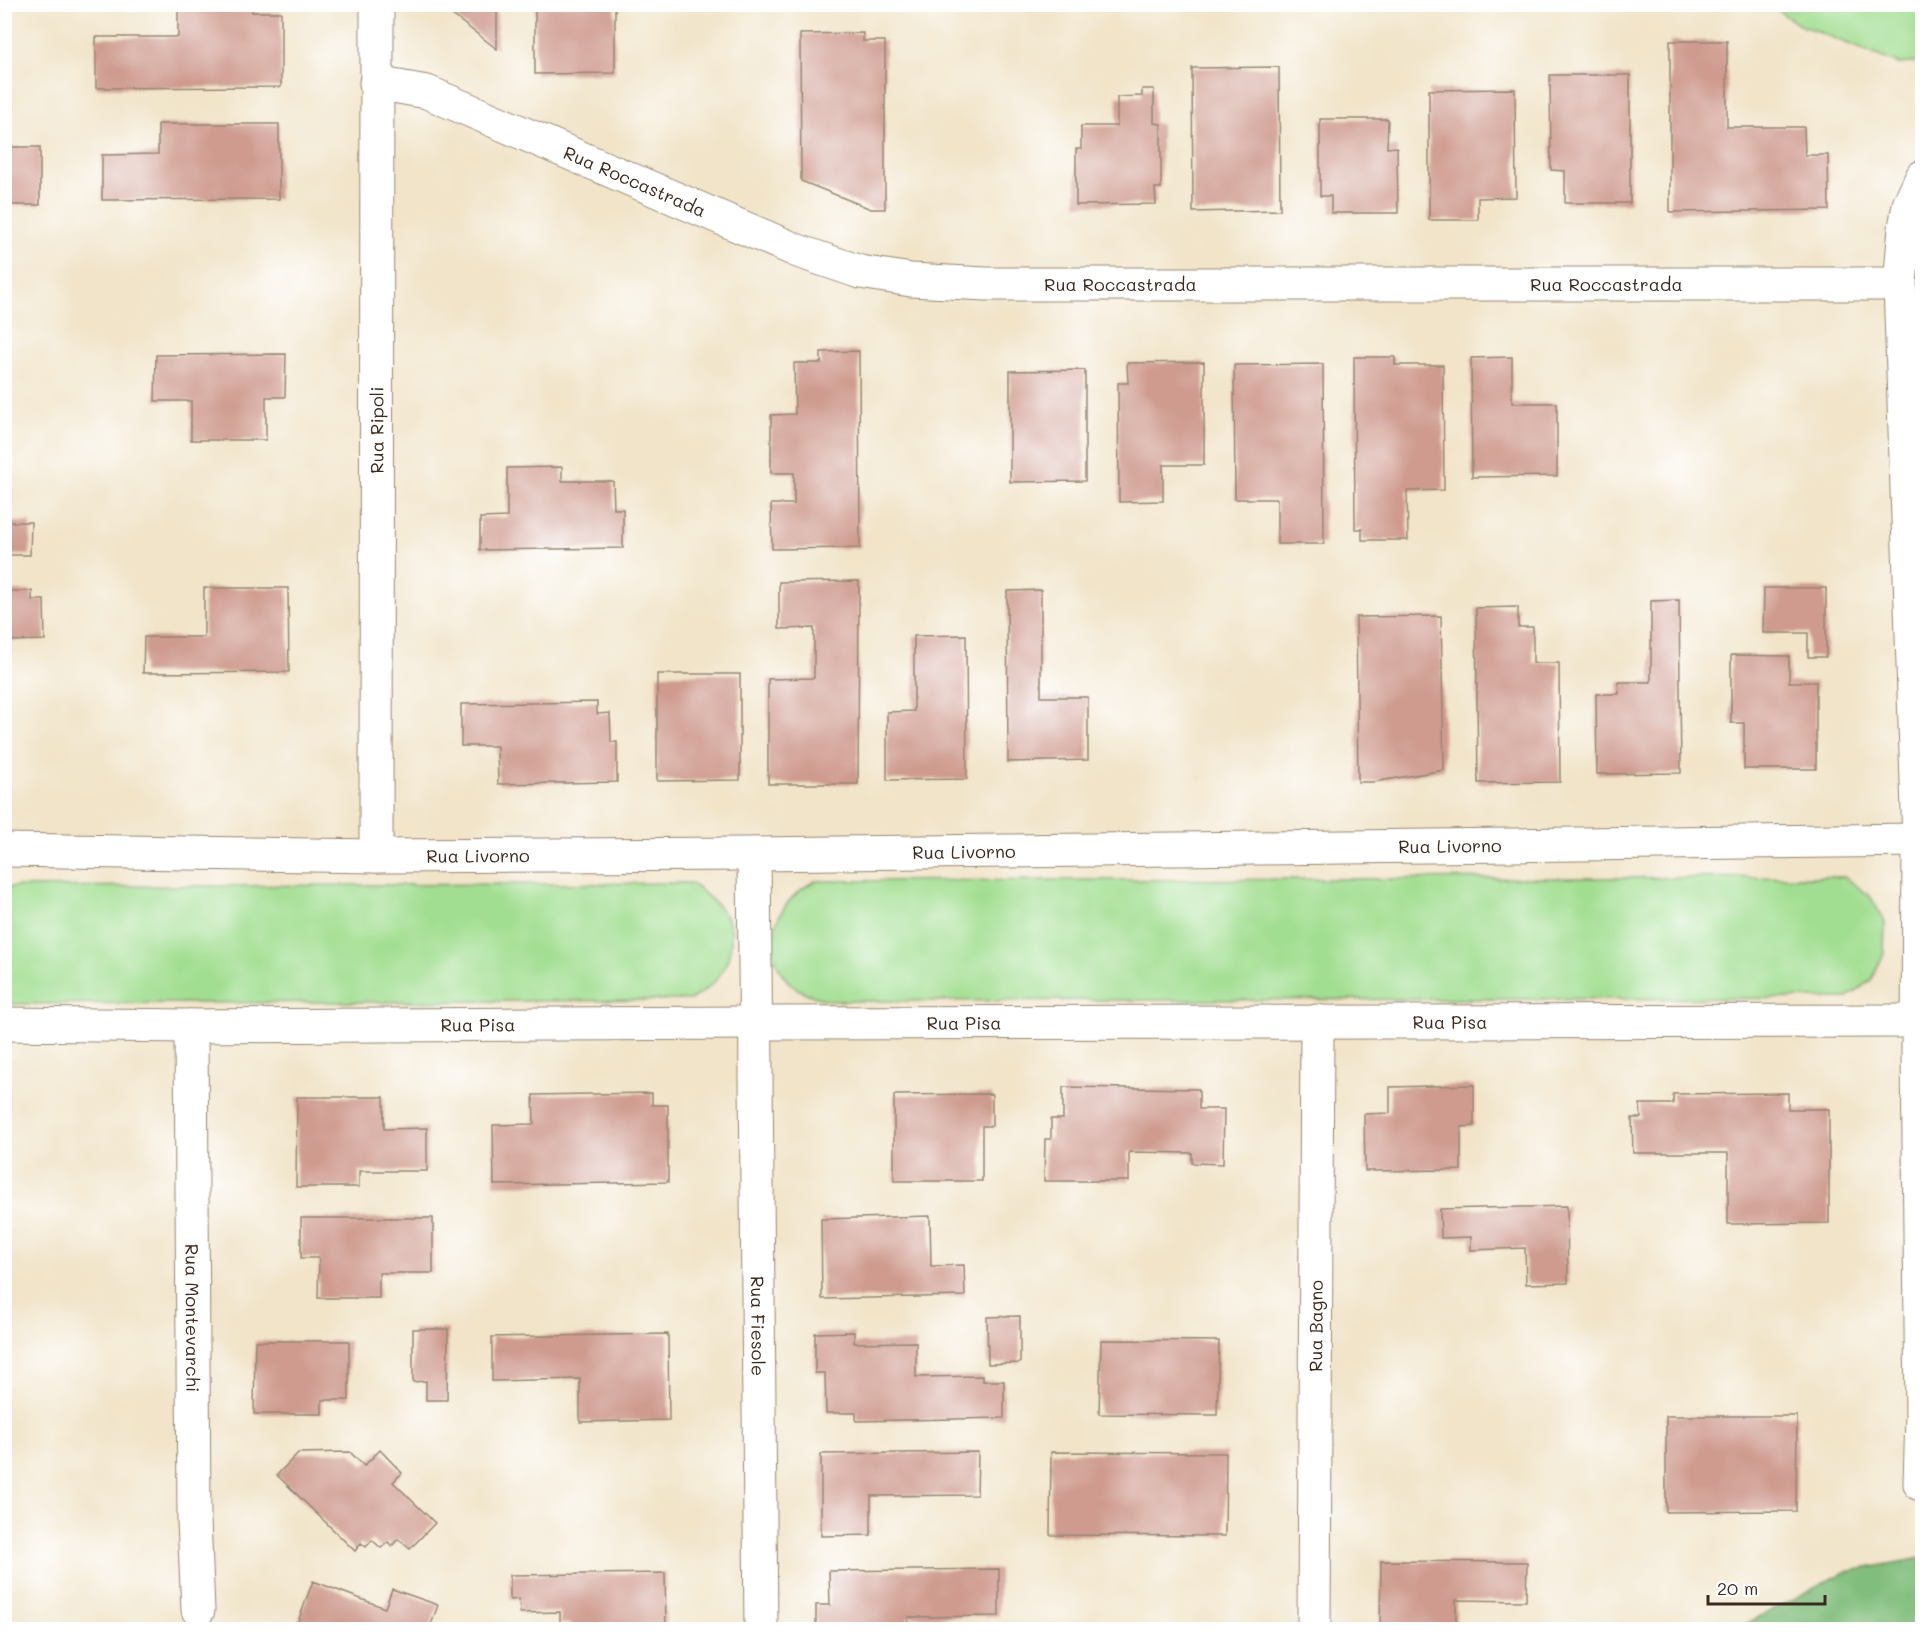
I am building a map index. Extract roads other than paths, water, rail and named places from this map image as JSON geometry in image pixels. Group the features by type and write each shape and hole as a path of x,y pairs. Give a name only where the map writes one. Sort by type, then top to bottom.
{"street":[{"name":"Rua Ripoli","path":"376,856 377,4"},
{"name":"Rua Roccastrada","path":"376,83 427,92 798,251 860,272 911,280 986,284 1900,284"},
{"path":"1920,1484 1922,1415 1921,840 1900,284 1909,205 1923,177"},
{"name":"Rua Livorno","path":"4,850 376,856 754,854 1921,840"},
{"name":"Rua Fiesole","path":"754,854 761,1629"},
{"name":"Rua Bagno","path":"1314,1629 1317,1021"},
{"name":"Rua Pisa","path":"4,1024 191,1026 1920,1021"},
{"name":"Rua Montevarchi","path":"191,1026 194,1521 198,1610"}]}
